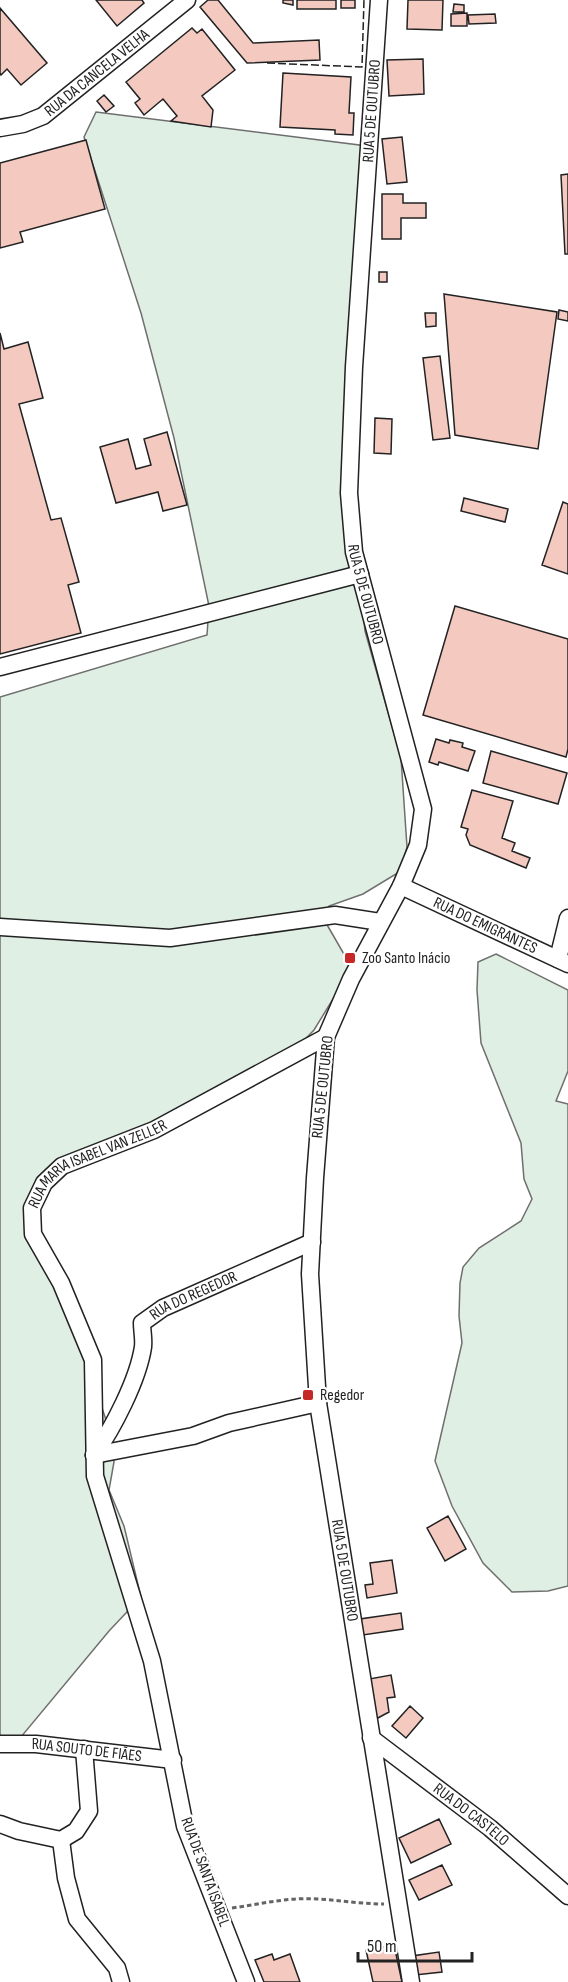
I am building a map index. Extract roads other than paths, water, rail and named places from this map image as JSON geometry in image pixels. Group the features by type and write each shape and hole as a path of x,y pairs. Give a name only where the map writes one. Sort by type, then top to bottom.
{"street":[{"name":"RUA DA CANCELA VELHA","path":"0,128 22,124 43,116 187,0"},
{"name":"RUA 5 DE OUTUBRO","path":"379,0 352,413 349,493 354,552 423,809 418,845 401,886 351,979 326,1037 310,1274 318,1403 411,1982"},
{"path":"0,667 360,574"},
{"name":"RUA DO EMIGRANTES","path":"401,886 563,961"},
{"path":"0,927 170,939 335,915 380,922"},
{"path":"563,961 568,918"},
{"name":"RUA MARIA ISABEL VAN ZELLER","path":"173,1760 152,1661 94,1476 93,1360 61,1283 33,1234 32,1208 44,1183 62,1166 154,1130 326,1037"},
{"name":"RUA DO REGEDOR","path":"94,1455 112,1428 132,1380 142,1347 142,1323 162,1308 312,1242"},
{"path":"94,1455 194,1436 229,1423 318,1403"},
{"name":"RUA DO CASTELO","path":"371,1738 489,1828 568,1896"},
{"name":"RUA SOUTO DE FIÃES","path":"0,1744 36,1744 173,1760"},
{"path":"0,1824 61,1840 76,1831 89,1811 84,1749"},
{"name":"RUA DE SANTA ISABEL","path":"173,1760 185,1826 246,1982"},
{"path":"61,1840 66,1878 76,1919 117,1968 121,1982"}],"place":[{"name":"Zoo Santo Inácio","path":"350,958"},
{"name":"Regedor","path":"308,1395"}]}
